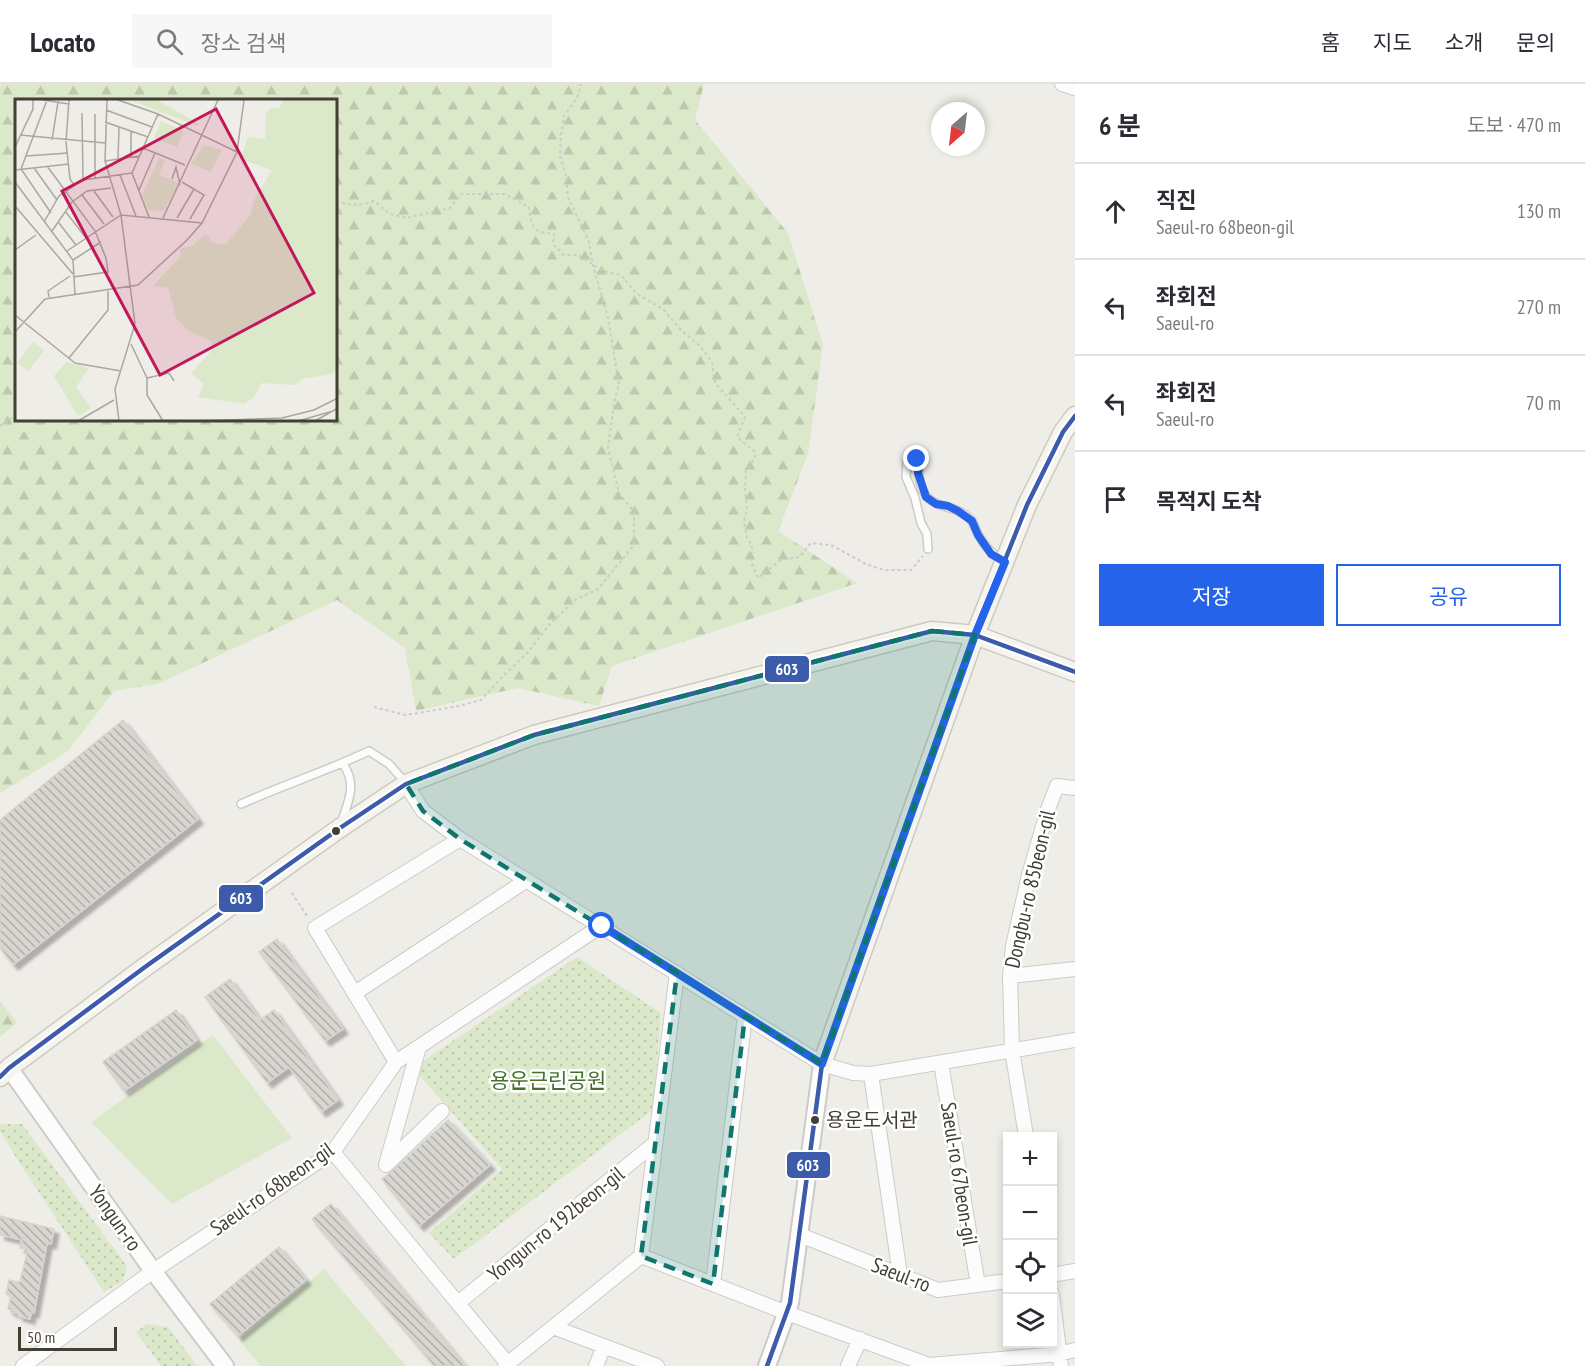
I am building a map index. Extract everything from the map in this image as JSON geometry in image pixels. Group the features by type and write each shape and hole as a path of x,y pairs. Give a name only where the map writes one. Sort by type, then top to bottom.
{"main road":[{"path":"822,1064 975,635 1027,505 1063,432 1075,416"},
{"path":"4,1072 145,967 340,828 406,784 534,735 932,631 975,635 1075,672"}],"street":[{"path":"1062,84 1075,88"},
{"path":"406,784 423,811 460,839 822,1064 871,1074 1075,1040"},
{"name":"Dongbu-ro 85beon-gil","path":"1025,1132 1012,1050 1010,976 1013,945 1029,875 1057,786 1075,788"},
{"path":"396,1062 315,928 460,839"},
{"path":"355,993 527,880"},
{"name":"Saeul-ro 68beon-gil","path":"30,1364 153,1271 333,1152 396,1062 602,926"},
{"path":"1010,976 1075,969"},
{"name":"Yongun-ro 192beon-gil","path":"641,1256 677,973"},
{"path":"713,1284 744,1016"},
{"path":"419,1047 386,1165 442,1111"},
{"name":"Saeul-ro 67beon-gil","path":"941,1063 978,1285"},
{"path":"767,1366 790,1303 822,1064"},
{"name":"Yongun-ro","path":"4,1072 225,1366"},
{"path":"871,1074 900,1275"},
{"name":"Yongun-ro 192beon-gil","path":"458,1303 654,1144"},
{"path":"333,1152 507,1365 641,1256 929,1365 1060,1360 1075,1350"},
{"name":"Saeul-ro","path":"800,1235 938,1290 1003,1282"},
{"path":"1057,1274 1075,1271"},
{"path":"553,1327 657,1366"},
{"path":"1057,1332 1060,1360"},
{"path":"848,1366 860,1340"},
{"path":"596,1366 604,1346"}],"lane":[{"path":"928,549 927,534 921,524 915,498 906,477 907,462 910,459 917,459 920,463 918,473 926,497 936,504 958,511 972,521 991,554 1005,562"},
{"path":"241,804 343,764 369,751 389,764 406,784"},
{"path":"340,828 352,791 350,774 343,764"}],"path":[{"path":"374,707 405,715 482,700 528,652 549,625 575,600 598,589 634,544 634,512 619,493 608,448 619,384 608,318 589,242 568,197 566,176 560,156 564,116 577,98 581,84"},
{"path":"338,202 360,206 374,201 390,214 406,219 450,208 461,194 505,194 529,207 529,214 535,228 538,231 554,234 554,244 564,255 578,255 603,271 621,274 636,293 664,310 681,330 700,346 712,362 715,383 745,417 737,437 754,451 755,458 746,471 747,509 744,522 747,538 752,545 751,562 759,578 781,560 799,556 811,543 831,545 866,564 884,570 911,570 928,549"},
{"path":"0,426 15,416"},
{"path":"292,893 315,928"}],"highlighted area":[{"path":"932,631 975,635 822,1064 745,1016 713,1284 641,1256 677,973 460,839 423,811 406,784 534,735"}],"green space":[{"path":"0,84 704,84 695,120 788,233 823,345 808,454 778,531 857,583 612,666 599,706 518,688 416,711 405,648 337,600 158,684 114,691 68,751 0,793"},
{"name":"용운근린공원","path":"577,957 661,1013 653,1110 454,1259 429,1233 502,1169 413,1068"},
{"path":"0,1001 17,1022 0,1037"},
{"path":"213,1035 292,1138 172,1204 91,1122"},
{"path":"0,1124 22,1124 127,1266 123,1281 104,1292 19,1162 0,1131"},
{"path":"324,1269 406,1366 261,1366 239,1340"},
{"path":"147,1324 168,1327 197,1366 161,1366 136,1332"}],"building":[{"path":"123,720 198,819 13,965 0,948 0,820"},
{"path":"277,939 343,1029 325,1041 259,952"},
{"path":"230,979 260,1020 274,1010 338,1100 321,1112 289,1067 267,1083 205,997"},
{"path":"176,1010 197,1040 124,1091 103,1062"},
{"path":"448,1120 490,1165 419,1226 382,1179"},
{"path":"331,1204 465,1366 434,1366 312,1219"},
{"path":"0,1216 54,1229 51,1244 47,1243 34,1313 31,1312 30,1319 18,1316 18,1313 8,1309 11,1297 6,1294 9,1280 20,1282 28,1249 20,1248 22,1240 0,1235"},
{"path":"279,1247 306,1280 238,1336 210,1304"}],"transit line":[{"name":"603","path":"767,1366 790,1303 822,1064 975,635 1027,505 1063,432 1075,416"},
{"name":"603","path":"0,1077 145,967 340,828 406,784 534,735 932,631 975,635 1075,672"}],"place":[{"name":"용운도서관","path":"815,1120"}],"route":[{"path":"602,926 822,1064 975,635 1005,562 991,554 972,521 958,511 936,504 926,497 921,486 918,473 920,463 917,459"}]}
